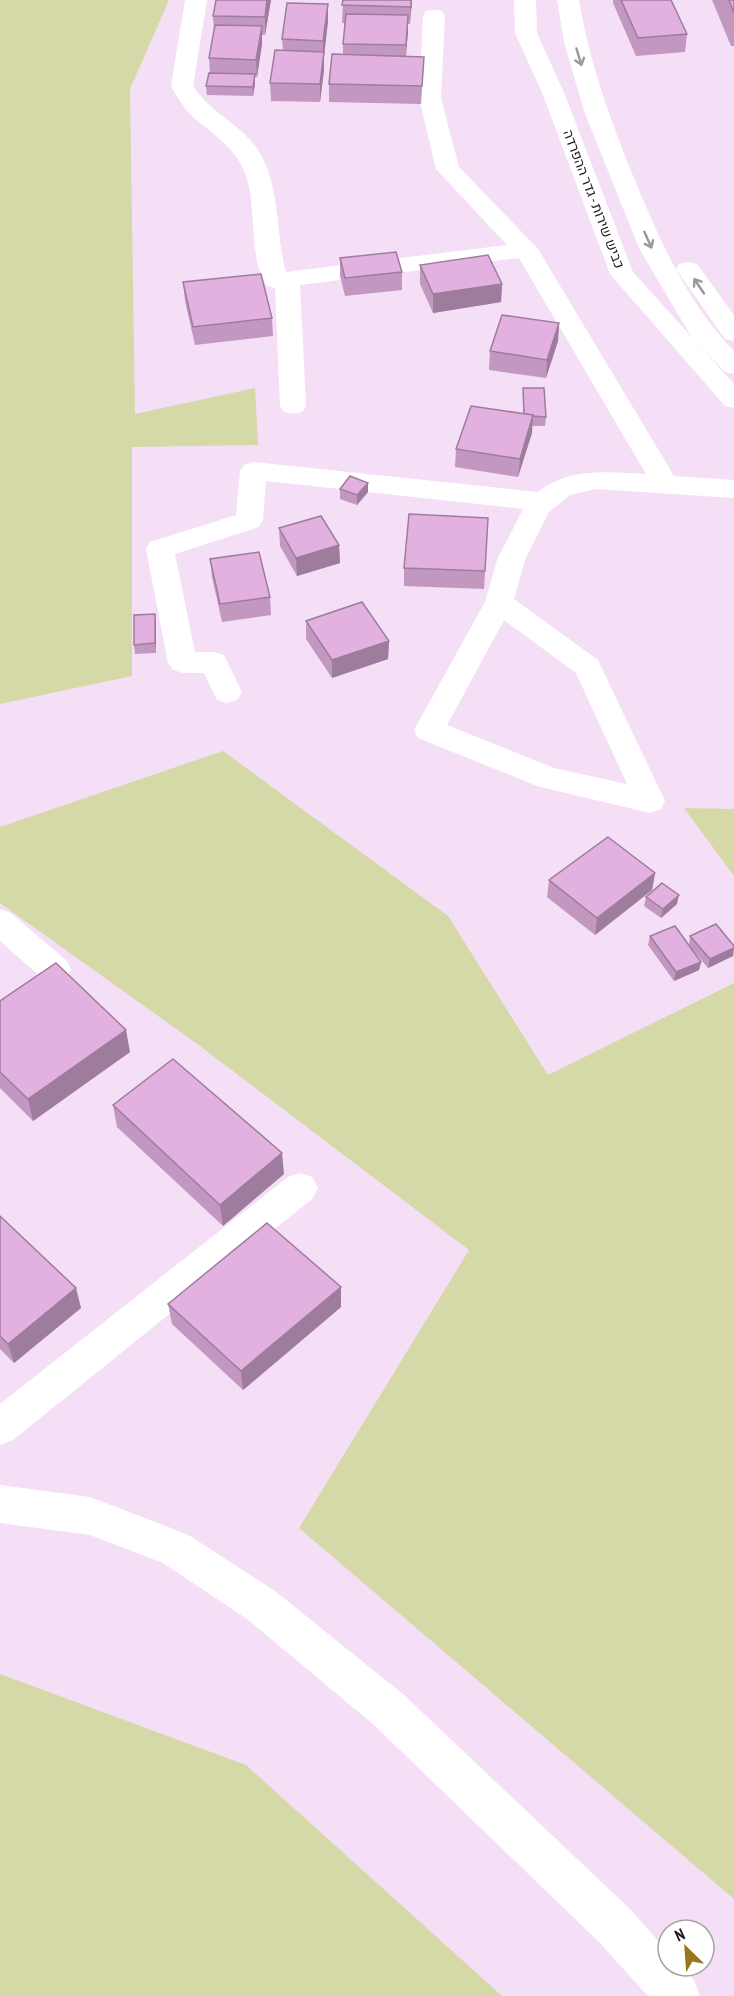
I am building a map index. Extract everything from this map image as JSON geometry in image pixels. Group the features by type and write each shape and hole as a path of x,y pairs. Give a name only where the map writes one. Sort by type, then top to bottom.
{"street":[{"path":"196,0 182,86 195,106 246,150 258,176 270,260 276,281 525,250"},
{"name":"כביש שירות - גדר ההפרדה","path":"525,0 526,33 554,95 622,274 734,400"},
{"path":"568,0 575,42 595,111 651,248 701,332 734,366"},
{"path":"434,16 430,98 448,169 525,250 666,485"},
{"path":"615,102 654,211 696,282 734,333"},
{"path":"287,280 293,406"},
{"path":"227,692 214,662 183,663 160,549 249,520 253,471 544,502"},
{"path":"499,602 588,667 650,801 548,778 429,730 499,602 511,560 538,507 561,488 596,480 734,489"},
{"path":"0,922 55,970"},
{"path":"0,1427 300,1188"},
{"path":"0,1504 90,1516 176,1549 261,1605 389,1710 615,1926 678,1996"}],"green space":[{"path":"0,0 169,0 130,89 135,414 255,388 258,445 132,447 132,676 0,704"},
{"path":"223,751 448,916 548,1075 734,983 734,1899 299,1528 469,1250 200,1046 0,903 0,827"},
{"path":"684,808 734,809 734,876"},
{"path":"0,1674 246,1765 502,1996 0,1996"}],"building":[{"path":"216,0 267,0 265,17 213,16"},
{"path":"343,0 411,0 411,7 342,5"},
{"path":"621,0 671,0 687,34 638,38"},
{"path":"729,0 734,0 734,13"},
{"path":"287,3 328,4 323,41 282,39"},
{"path":"346,14 408,15 406,45 343,44"},
{"path":"215,25 262,26 256,60 209,58"},
{"path":"275,50 324,52 320,84 270,83"},
{"path":"332,54 424,57 422,86 329,84"},
{"path":"209,73 255,74 253,87 206,86"},
{"path":"396,252 402,272 345,278 340,258"},
{"path":"488,255 502,284 433,294 420,265"},
{"path":"261,274 272,318 193,327 183,282"},
{"path":"502,315 559,323 547,360 490,351"},
{"path":"523,388 544,388 546,417 524,414"},
{"path":"471,406 533,415 520,459 456,449"},
{"path":"350,476 368,483 357,495 340,489"},
{"path":"409,514 488,518 485,571 404,568"},
{"path":"321,516 339,545 296,558 279,528"},
{"path":"259,552 270,597 220,604 210,559"},
{"path":"362,602 389,641 332,660 306,621"},
{"path":"155,614 155,643 134,645 134,615"},
{"path":"608,837 655,873 597,918 549,880"},
{"path":"662,883 679,895 663,909 646,897"},
{"path":"716,924 734,948 710,959 690,936"},
{"path":"675,926 701,962 676,972 650,936"},
{"path":"56,963 126,1030 28,1099 0,1072 0,1001"},
{"path":"173,1059 282,1153 220,1205 113,1105"},
{"path":"0,1216 76,1288 8,1344 0,1336"},
{"path":"267,1223 341,1287 241,1371 168,1304"}]}
